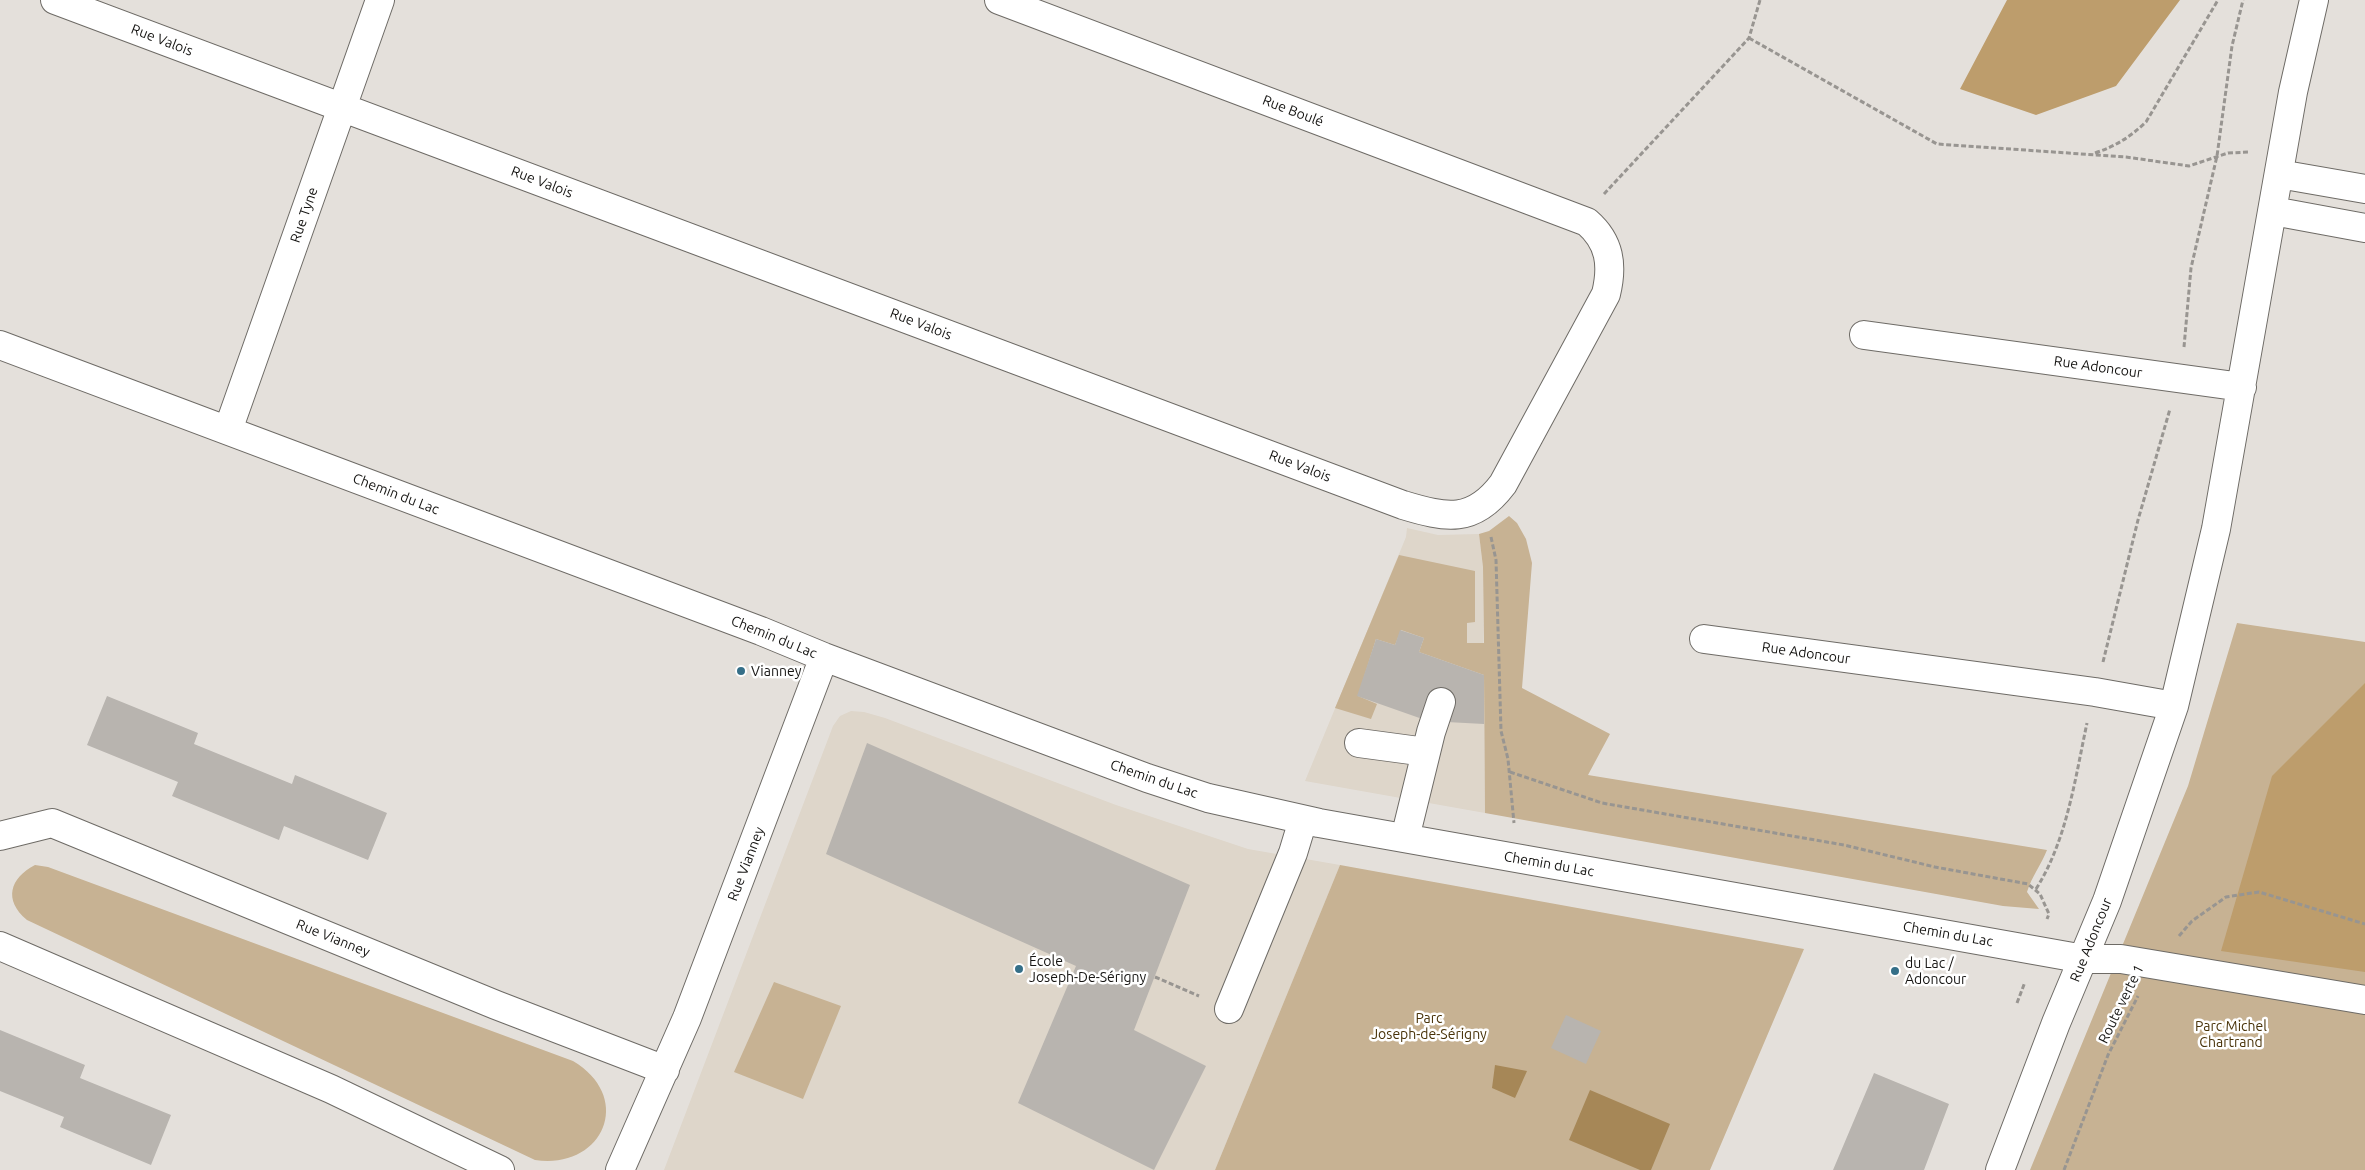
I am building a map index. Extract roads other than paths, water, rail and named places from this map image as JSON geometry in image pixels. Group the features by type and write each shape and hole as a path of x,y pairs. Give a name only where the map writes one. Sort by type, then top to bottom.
{"street":[{"name":"Rue Valois","path":"55,0 1384,498 1426,512 1444,515 1458,516 1475,511 1493,498 1503,484 1596,315 1606,294 1610,277 1610,262 1606,244 1597,231 1593,211"},
{"name":"Rue Tyne","path":"228,430 380,0"},
{"name":"Rue Boulé","path":"998,0 1593,211"},
{"name":"Rue Adoncour","path":"2000,1170 2126,848 2174,706 2210,558 2242,387 2293,92 2314,0"},
{"path":"2279,174 2365,190"},
{"path":"2273,211 2365,228"},
{"name":"Rue Adoncour","path":"1864,336 2242,387"},
{"name":"Chemin du Lac","path":"0,345 761,631 824,657 1147,778 1208,798 1303,820 2084,959 2121,958 2365,1000"},
{"name":"Rue Adoncour","path":"1704,639 2095,692 2174,706"},
{"name":"Rue Vianney","path":"620,1170 665,1070 824,657"},
{"path":"1405,838 1426,752 1441,702"},
{"path":"1359,743 1426,752"},
{"path":"1229,1009 1293,853 1303,820"},
{"name":"Rue Vianney","path":"0,836 52,823 496,1005 665,1070"},
{"path":"0,946 331,1090 500,1170"}],"place":[{"name":"Vianney","path":"741,671"},
{"name":"École Joseph-De-Sérigny","path":"1019,969"},
{"name":"du Lac / Adoncour","path":"1895,971"}],"park label":[{"name":"Parc Joseph-de-Sérigny","path":"1429,1026"},
{"name":"Parc Michel Chartrand","path":"2231,1034"}]}
